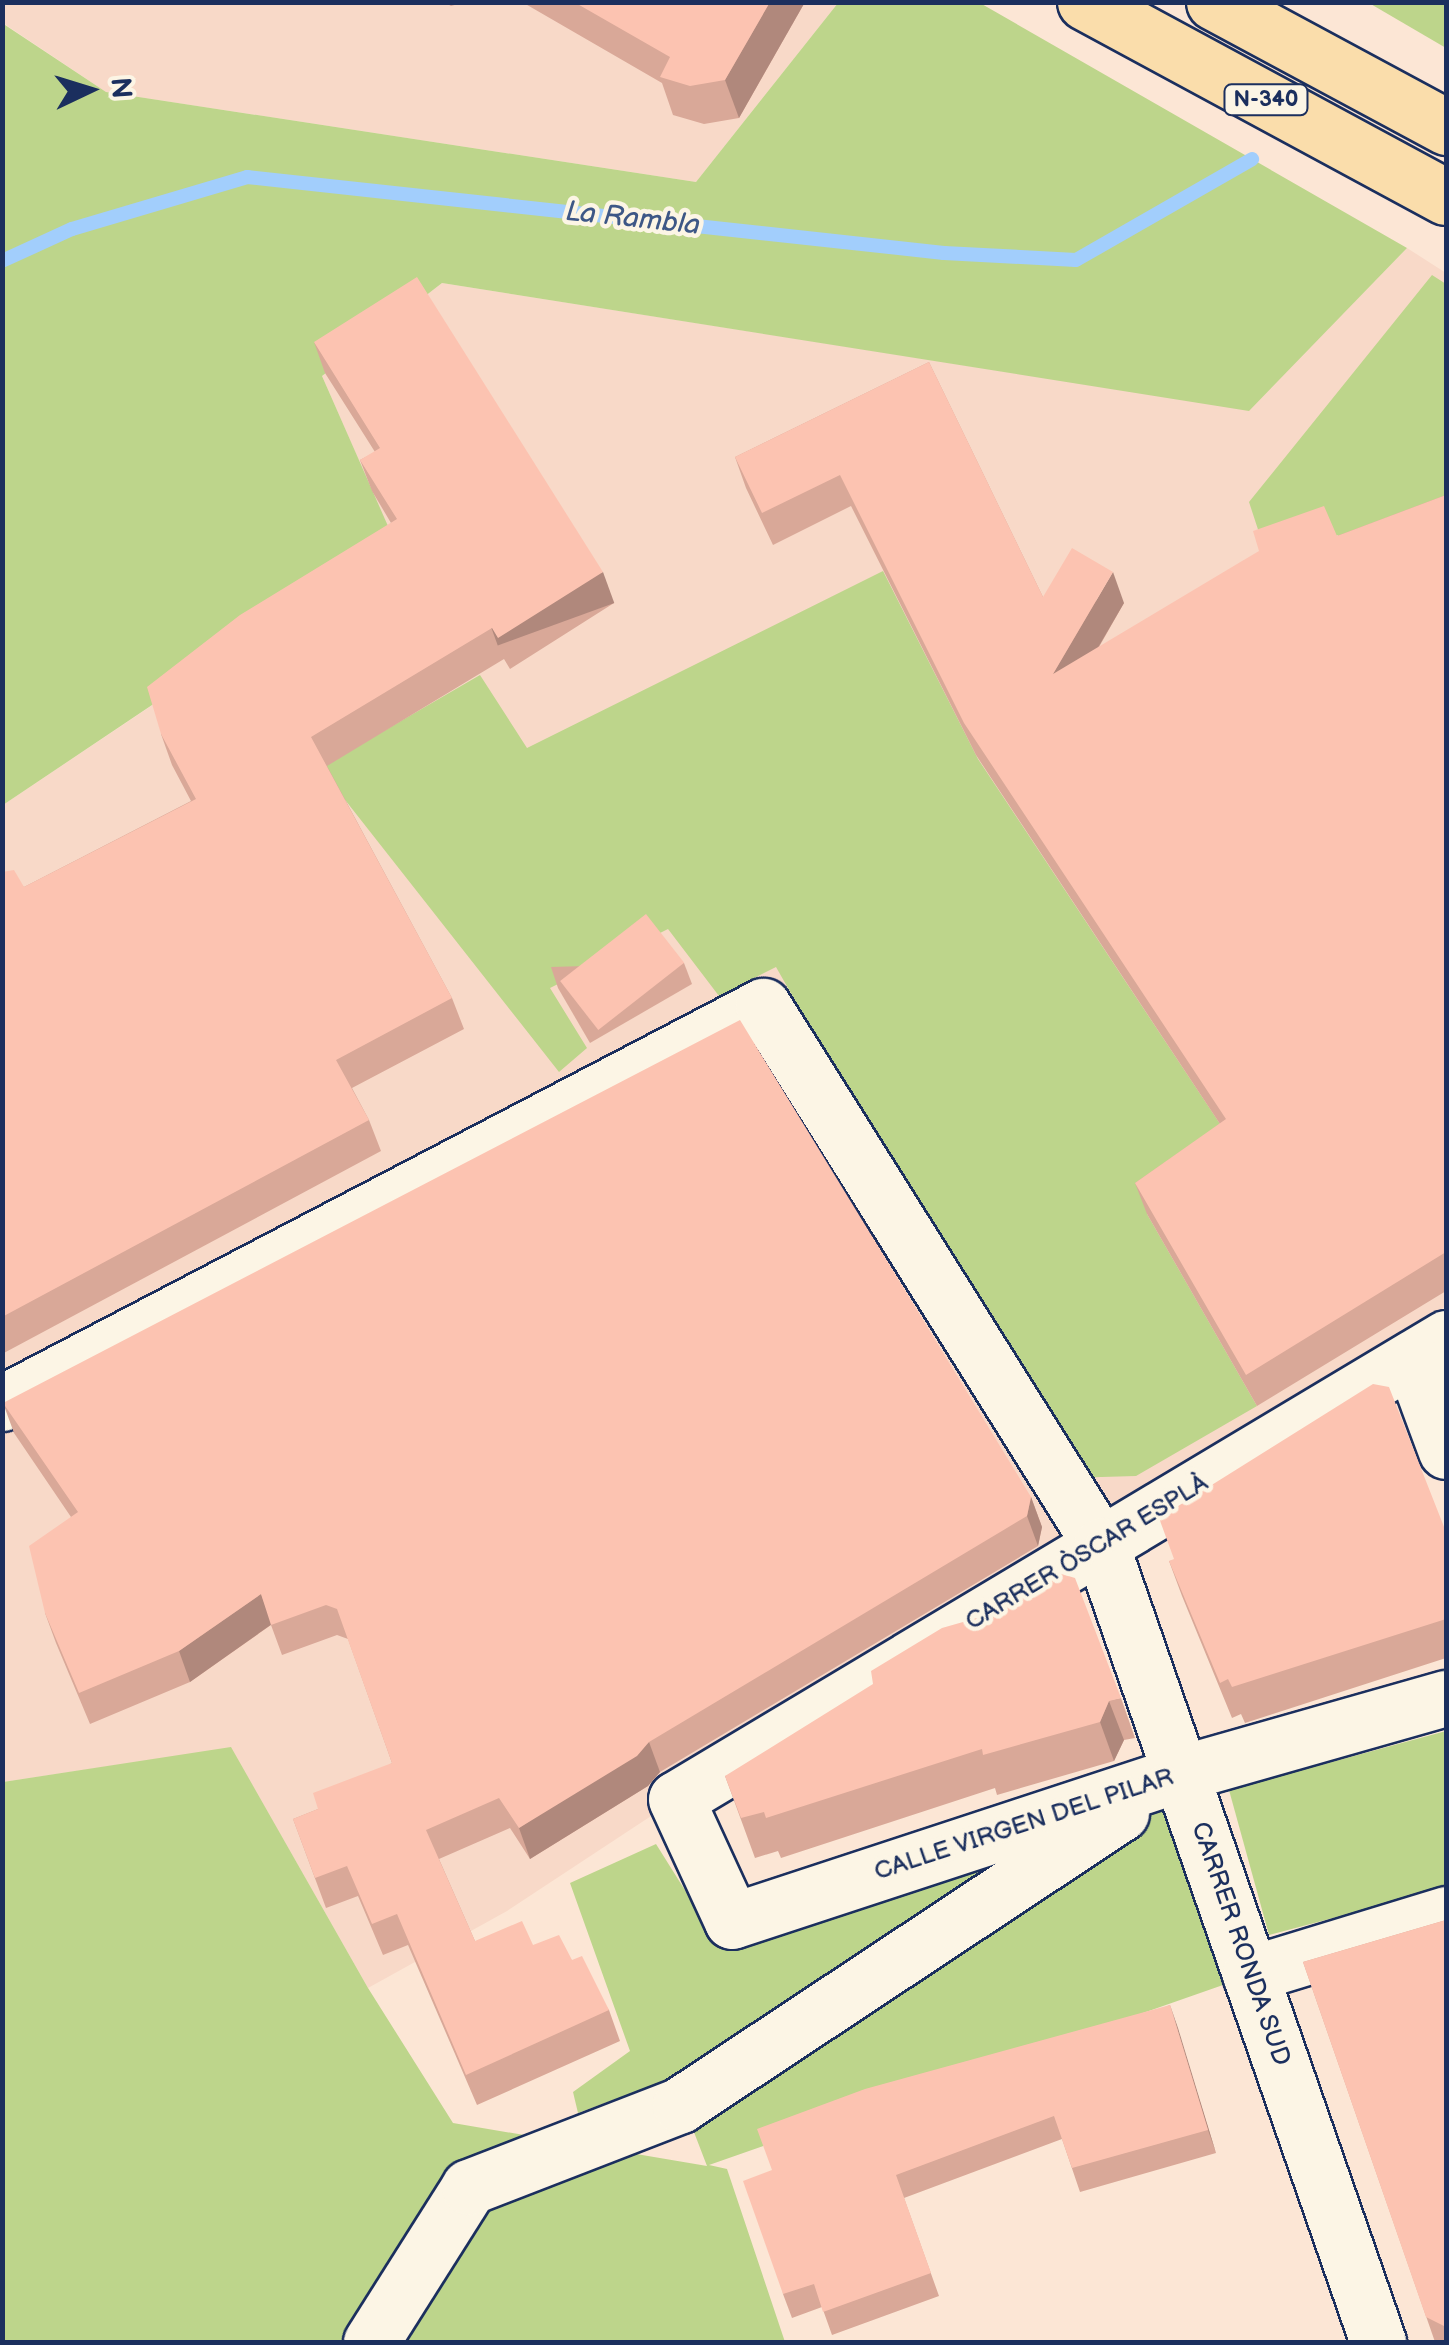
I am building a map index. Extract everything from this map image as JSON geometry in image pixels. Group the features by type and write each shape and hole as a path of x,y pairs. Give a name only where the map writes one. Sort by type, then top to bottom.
{"highway":[{"name":"N-340","path":"1085,2 1446,198"},
{"name":"N-340","path":"1214,2 1446,127"}],"street":[{"name":"CARRER RONDA SUD","path":"2,1403 763,1006 1101,1545 1378,2342"},
{"path":"1429,1349 1446,1451"},
{"name":"CARRER ÒSCAR ESPLÀ","path":"676,1800 1429,1349"},
{"name":"CALLE VIRGEN DEL PILAR","path":"676,1800 732,1921 1182,1773 1446,1698"},
{"path":"372,2342 468,2187 680,2105 1182,1773"},
{"path":"1250,1974 1446,1914"}],"shaded area":[{"path":"2,3 838,3 696,182 106,92 3,23"},
{"path":"1407,248 1446,273 1446,1306 1041,1559 507,1911 368,1988 231,1748 3,1782 3,805 395,543 322,376 442,283 1249,410"}],"green space":[{"path":"838,3 980,3 1407,248 1249,411 442,283 322,376 395,542 3,805 2,23 106,92 696,182"},
{"path":"1369,3 1446,3 1446,48"},
{"path":"1432,275 1446,284 1446,526 1352,563 1338,535 1268,560 1249,502"},
{"path":"883,571 978,759 1238,1151 1147,1214 1257,1406 1136,1476 1067,1478 776,967 719,996 668,929 550,988 587,1048 559,1072 320,768 480,675 527,748"},
{"path":"1446,1731 1446,1888 1269,1935 1229,1790"},
{"path":"231,1747 368,1988 453,2123 707,2166 692,2127 1163,1807 1223,1985 709,2165 727,2169 785,2342 3,2342 3,1782"},
{"path":"1063,1826 675,2077 578,2113 573,2092 630,2051 570,1883 656,1844 718,1943"}],"building":[{"path":"574,2 770,2 725,80 690,86 660,77 670,57"},
{"path":"417,277 603,572 498,638 492,628 311,737 452,998 336,1060 369,1120 2,1317 2,872 14,870 24,887 196,799 161,734 147,687 240,615 397,519 360,460 380,448 314,342"},
{"path":"929,362 1043,597 1072,548 1113,572 1053,674 1259,551 1253,531 1324,506 1337,536 1446,495 1446,1252 1246,1375 1135,1183 1226,1119 964,723 840,475 762,513 735,457"},
{"path":"646,914 684,963 598,1030 560,981"},
{"path":"740,1020 1031,1497 1027,1516 649,1742 637,1756 519,1828 499,1798 426,1830 475,1941 522,1921 533,1945 559,1935 572,1960 582,1956 609,2010 466,2075 397,1914 372,1924 347,1866 315,1878 293,1819 318,1809 313,1793 392,1763 337,1609 326,1605 271,1625 261,1594 179,1651 79,1693 45,1613 29,1546 78,1512 3,1403"},
{"path":"1373,1384 1389,1387 1446,1532 1446,1619 1232,1687 1228,1679 1220,1683 1169,1561 1174,1559 1159,1518"},
{"path":"1055,1572 1075,1578 1121,1698 1109,1701 1100,1722 983,1755 982,1749 766,1818 764,1812 741,1818 725,1776 873,1684 871,1671 942,1628 984,1616"},
{"path":"1446,1920 1446,2327 1426,2317 1303,1962"},
{"path":"1170,2005 1208,2130 1072,2168 1054,2116 896,2175 931,2273 823,2312 814,2284 783,2294 743,2181 772,2170 757,2129 865,2089"}],"waterway":[{"name":"La Rambla","path":"2,261 72,229 247,177 944,253 1076,260 1252,159"}]}
